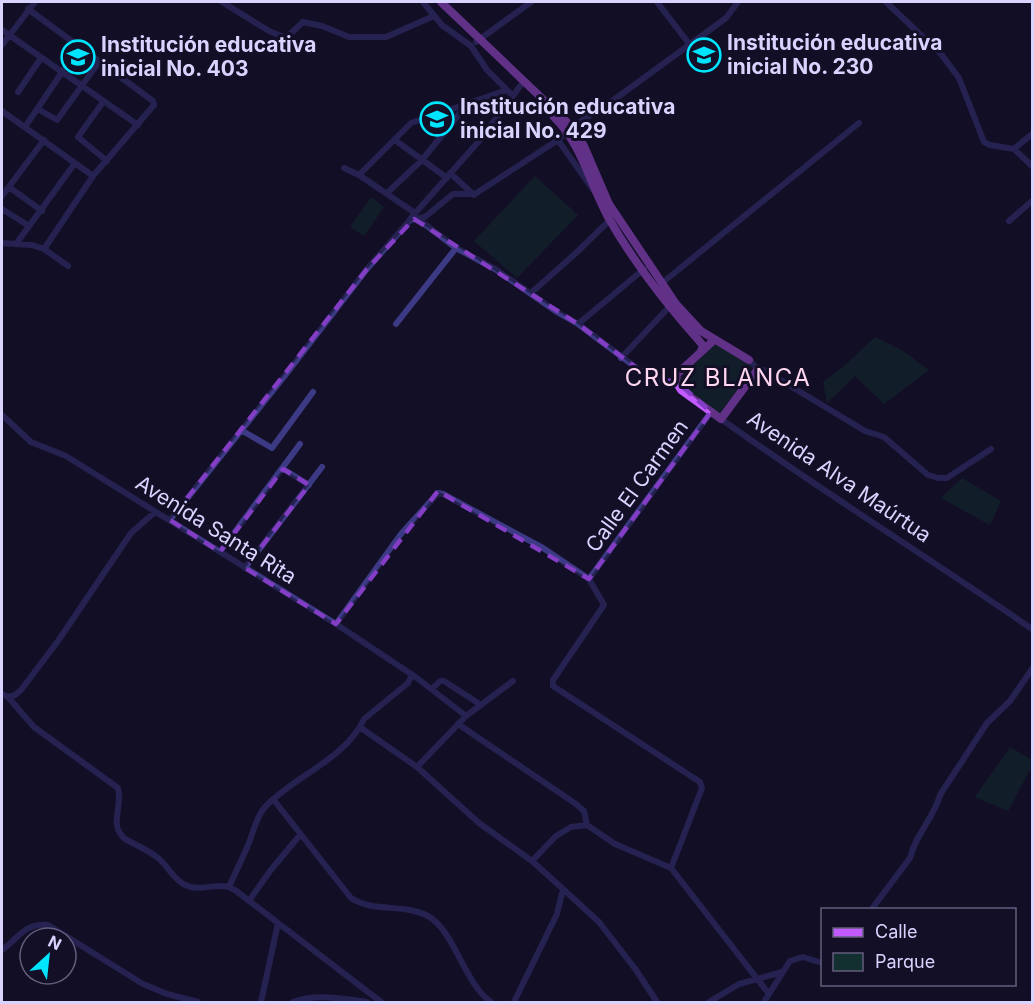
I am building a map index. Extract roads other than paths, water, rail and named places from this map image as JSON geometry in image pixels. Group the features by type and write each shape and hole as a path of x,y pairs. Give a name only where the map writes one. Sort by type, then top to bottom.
{"main road":[{"path":"434,2 479,41"},
{"path":"441,2 584,146 609,204 669,307 703,346 701,351"},
{"path":"569,129 596,194 610,220 646,268 701,331 749,360"},
{"path":"676,381 677,374 714,340"},
{"path":"721,419 758,369"},
{"name":"Avenida Alva Maúrtua","path":"676,381 681,390 721,419"}],"street":[{"path":"2,45 4,32 34,2"},
{"path":"222,2 282,38 290,36 303,22 322,26 349,37 386,37 434,16"},
{"path":"423,2 442,25 471,46 488,70 509,92"},
{"path":"479,41 531,2"},
{"path":"657,2 690,45"},
{"path":"416,216 425,217 453,194 474,195 558,140 569,129 615,99 726,18 738,2"},
{"path":"886,2 942,54 959,78 984,142 1014,149 1032,166"},
{"path":"28,9 153,101 153,107 93,177 44,249"},
{"path":"4,32 138,125"},
{"path":"26,127 79,47"},
{"path":"18,92 41,58"},
{"path":"38,109 57,120 99,62"},
{"path":"359,175 411,123 468,103 509,92 522,83"},
{"path":"170,520 367,269 416,216 479,141 509,92"},
{"path":"103,102 78,137 107,161"},
{"path":"387,194 422,160 468,103"},
{"path":"2,111 93,177"},
{"path":"662,284 860,123"},
{"path":"1014,149 1032,134"},
{"path":"2,196 44,140"},
{"path":"395,140 474,195"},
{"path":"558,140 596,194"},
{"path":"16,244 75,163"},
{"path":"344,168 387,194 456,248 495,269 556,312 578,324 621,358 656,380 676,381"},
{"path":"9,187 42,211"},
{"path":"1009,221 1032,201"},
{"path":"2,209 29,226"},
{"path":"531,293 610,220"},
{"path":"2,243 32,245 44,249 68,266"},
{"path":"396,324 456,248"},
{"path":"578,324 646,268"},
{"path":"621,358 669,307"},
{"path":"749,360 758,369 772,374 865,430 884,437 928,475 938,478 947,477 991,449"},
{"path":"242,430 272,448 313,392"},
{"name":"Calle El Carmen","path":"589,579 711,412"},
{"name":"Avenida Santa Rita","path":"2,416 31,442 65,456 336,624 432,689 466,716"},
{"name":"Avenida Alva Maúrtua","path":"721,419 825,492 1032,629"},
{"path":"220,552 300,444"},
{"path":"245,568 322,467"},
{"path":"283,469 309,484"},
{"path":"336,624 401,534 435,495 440,493 543,548 589,579 604,605 553,680 554,686 700,782 702,788 671,868"},
{"path":"5,695 15,695 21,690 131,533 155,512"},
{"path":"872,908 910,858 912,849 937,808 940,795 987,723 1010,701 1032,669"},
{"path":"229,886 250,843 263,809 287,787 317,769 361,728 364,719 408,683 412,675"},
{"path":"432,689 444,681 481,705"},
{"path":"417,767 466,716 513,681"},
{"path":"5,695 34,726 118,788 120,808 116,824 125,839 159,860 176,879 185,885 194,889 229,886 381,1002"},
{"path":"458,724 576,804 584,811 586,825"},
{"path":"361,728 417,767 479,823 532,861 599,922 657,1002"},
{"path":"273,800 351,898 370,907 397,907 417,912 437,922 477,988 490,1002"},
{"path":"532,861 556,836 571,826 586,825 615,844 671,868 769,994"},
{"path":"249,901 300,835"},
{"path":"514,1002 557,914 563,889"},
{"path":"261,1002 278,923"},
{"path":"2,950 32,925 48,925 143,984 167,994 198,1002"},
{"path":"764,1002 790,961 803,957 821,963"},
{"path":"709,1002 739,984 783,972"},
{"path":"293,1002 303,998 330,997 367,1002"}],"place":[{"name":"Institución educativa inicial No. 230","path":"704,55"},
{"name":"Institución educativa inicial No. 403","path":"78,57"},
{"name":"Institución educativa inicial No. 429","path":"437,119"}],"district":[{"name":"CRUZ BLANCA","path":"718,378"}]}
